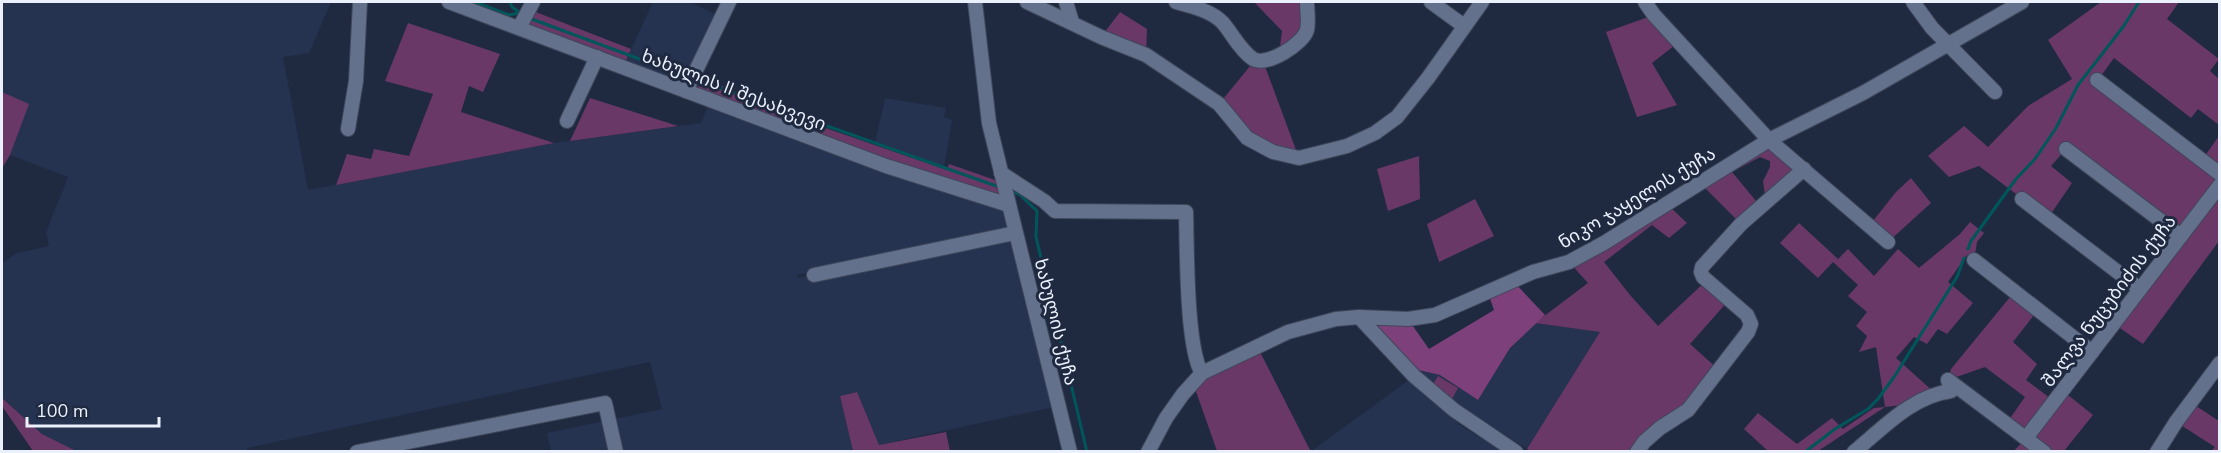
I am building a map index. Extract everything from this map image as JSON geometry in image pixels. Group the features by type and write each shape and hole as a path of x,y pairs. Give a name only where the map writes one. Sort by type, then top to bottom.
{"street":[{"path":"348,129 356,81 360,2"},
{"name":"ხახულის II შესახვევი","path":"449,2 597,57 690,81 886,166 1008,202"},
{"path":"690,81 729,2"},
{"path":"975,2 989,123 1002,177 1044,201 1055,211 1186,212 1193,341 1198,367 1202,373"},
{"path":"1027,2 1101,38 1146,56 1219,104 1247,138 1273,152 1299,158 1347,146 1375,133 1397,117 1482,2"},
{"path":"1066,2 1072,22"},
{"path":"1176,2 1199,8 1221,21 1233,39 1255,60 1263,61 1279,55 1298,43 1307,30 1307,2"},
{"path":"1431,2 1464,26"},
{"path":"1646,2 1654,15 1769,140 1888,242"},
{"path":"1913,2 1932,28 1995,92"},
{"name":"ნიკო ჯაყელის ქუჩა","path":"1148,452 1166,418 1202,373 1288,332 1336,319 1359,317 1408,319 1435,315 1522,276 1569,262 1599,247 1769,140 1863,93 2022,2"},
{"path":"519,28 529,5"},
{"path":"567,121 597,57"},
{"path":"2097,80 2220,174"},
{"path":"2066,149 2181,236"},
{"path":"1637,452 1644,442 1660,428 1689,410 1748,332 1751,324 1747,315 1703,278 1702,267 1742,225 1804,169"},
{"name":"ხახულის ქუჩა","path":"1002,177 1070,452"},
{"name":"შალვა ნუცუბიძის ქუჩა","path":"2026,438 2220,185"},
{"path":"2022,199 2140,289"},
{"path":"814,275 1016,232"},
{"path":"1974,260 2092,352"},
{"path":"1359,317 1414,376 1454,410 1516,452"},
{"path":"2157,452 2176,422 2220,363"},
{"path":"1854,452 1914,404 1935,393 1951,391 1948,380 2044,452"},
{"path":"357,452 605,403 616,452"}],"shaded area":[{"path":"2,2 331,2 309,53 283,57 308,190 554,143 701,123 711,100 1004,209 1010,230 797,275 797,278 1011,237 1054,407 879,445 856,392 840,396 853,451 551,451 547,433 662,409 650,362 247,448 248,451 76,452 42,434 2,398 2,263 17,253 49,246 46,232 68,177 10,155 28,104 2,92"},
{"path":"653,2 690,2 721,17 686,91 623,67"},
{"path":"1254,2 1307,2 1307,30 1279,55 1282,31"},
{"path":"2101,2 2179,2 2167,19 2219,59 2210,71 2219,79 2219,125 2198,109 2191,118 2114,58 2098,80 2202,160 2219,136 2219,241 2143,344 2114,324 2181,236 2066,149 2051,166 2072,183 2048,218 1979,166 1949,177 1928,156 1964,126 1988,147 2028,106 2072,79 2048,40"},
{"path":"528,9 631,49 623,67 519,28"},
{"path":"1120,12 1147,29 1146,55 1101,37"},
{"path":"1654,15 1679,42 1652,63 1677,105 1637,117 1606,32"},
{"path":"408,23 500,54 483,92 469,86 461,112 554,143 336,185 347,154 371,159 374,149 409,156 433,94 385,81"},
{"path":"1255,60 1263,61 1299,158 1273,152 1219,104"},
{"path":"702,77 791,116 947,170 949,164 998,181 1000,198 885,165 696,91"},
{"path":"2,92 29,104 10,155 2,168"},
{"path":"590,98 678,126 570,141"},
{"path":"885,98 946,108 944,117 952,120 944,168 875,143"},
{"path":"1769,140 1804,169 1766,203 1763,181 1770,167 1770,161 1760,157 1732,172 1761,207 1741,224 1700,183"},
{"path":"1419,156 1420,199 1388,211 1377,169"},
{"path":"1911,178 1931,203 1888,242 1869,226 1896,192"},
{"path":"1475,199 1494,236 1439,262 1427,224"},
{"path":"1667,204 1687,223 1669,238 1652,225 1604,262 1658,326 1707,280 1729,300 1690,344 1719,370 1637,451 1531,452 1527,449 1600,332 1535,323 1588,283 1569,262"},
{"path":"1970,222 1984,233 1977,242 1974,260 1967,255 1948,282 1973,303 1947,334 1938,329 1927,344 1914,337 1896,358 1935,393 1854,451 1844,451 1912,404 1885,407 1876,347 1859,352 1867,336 1856,326 1867,312 1848,296 1858,285 1833,262 1818,278 1780,243 1799,223 1838,259 1848,249 1874,276 1898,249 1919,268 1960,234"},
{"path":"1512,280 1545,315 1510,348 1478,400 1440,375 1414,369 1359,317 1408,319 1429,349 1494,310 1488,293"},
{"path":"2015,291 2038,310 2013,342 2037,364 2026,380 2054,401 2063,391 2093,415 2064,451 2014,451 2026,438 2006,424 2025,397 1985,367 1948,380 1951,369"},
{"path":"1535,323 1601,332 1527,449 1431,388 1414,369 1440,375 1478,400 1510,348"},
{"path":"1257,346 1310,450 1308,452 1217,451 1193,383"},
{"path":"1438,376 1458,388 1452,399 1431,387"},
{"path":"1409,380 1460,425 1502,451 1310,452"},
{"path":"857,392 879,445 946,432 950,451 853,451 840,396"},
{"path":"2,398 42,434 76,451 33,451 2,406"},
{"path":"2190,402 2219,421 2219,451 2211,451 2215,447 2176,422"},
{"path":"1885,407 1818,451 1768,451 1744,429 1758,413 1797,444 1832,418 1843,429 1874,408"}],"waterway":[{"path":"475,2 509,15 519,13"},
{"path":"510,2 512,7 523,15"},
{"path":"1968,249 1971,241 2016,179 2035,159 2056,128 2078,85 2123,27 2139,2"},
{"path":"529,18 688,77"},
{"path":"695,79 999,187"},
{"path":"1011,192 1019,194 1037,211 1036,237 1087,452"},
{"path":"1805,452 1835,429 1868,409 1878,399 1957,277 1964,258"}]}
